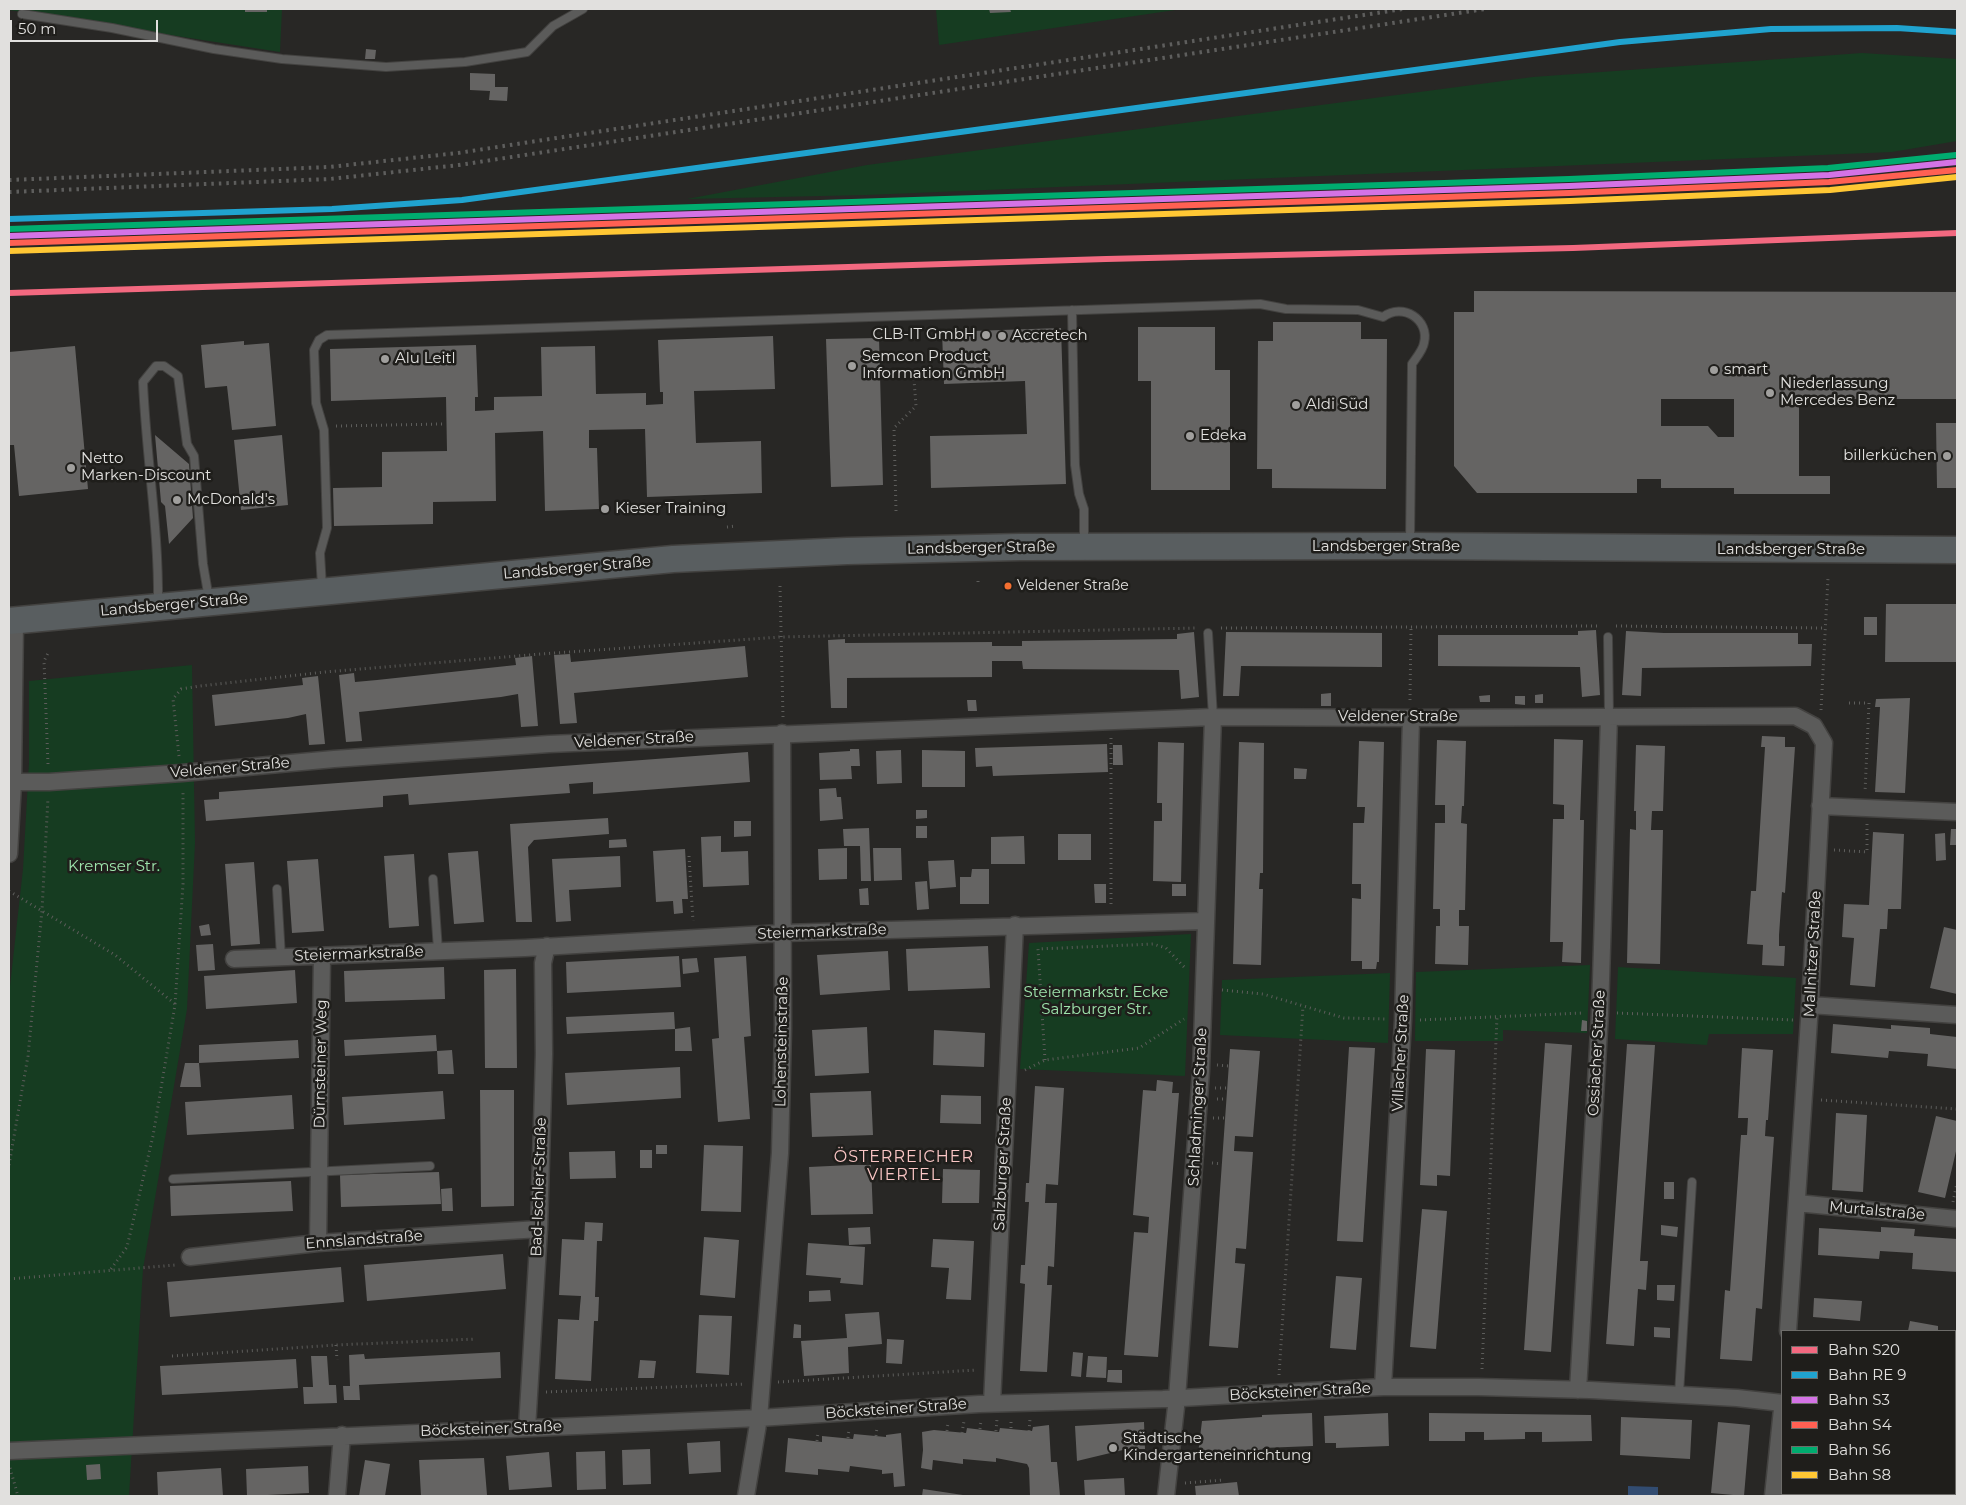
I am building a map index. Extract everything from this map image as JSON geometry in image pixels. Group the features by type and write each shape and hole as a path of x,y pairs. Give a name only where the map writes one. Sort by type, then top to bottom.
{"main road":[{"name":"Landsberger Straße","path":"12,620 698,557 847,551 1084,547 1410,546 1957,550"}],"street":[{"path":"9,854 13,782 11,737 12,620"},
{"name":"Ossiacher Straße","path":"1578,1390 1600,1013 1609,716"},
{"name":"Veldener Straße","path":"13,782 48,782 549,744 782,733 1213,717 1795,716 1814,726 1820,734"},
{"name":"Schladminger Straße","path":"1166,1496 1177,1398 1201,1071 1213,717"},
{"name":"Villacher Straße","path":"1383,1387 1403,1020 1410,718"},
{"name":"Lohensteinstraße","path":"746,1496 759,1418 780,1153 783,933 782,733"},
{"name":"Mallnitzer Straße","path":"1788,1330 1810,1004 1824,743 1820,734"},
{"path":"1820,806 1957,812"},
{"name":"Steiermarkstraße","path":"234,959 547,946 783,933 1206,921"},
{"name":"Salzburger Straße","path":"992,1403 1015,925"},
{"name":"Bad-Ischler-Straße","path":"527,1428 539,1228 544,1054 543,963 547,946"},
{"name":"Dürnsteiner Weg","path":"318,1243 322,956"},
{"path":"1810,1004 1957,1016"},
{"name":"Murtalstraße","path":"1797,1204 1955,1212"},
{"name":"Ennslandstraße","path":"190,1257 318,1243 539,1228"},
{"name":"Böcksteiner Straße","path":"9,1451 759,1418 992,1403 1177,1398 1383,1387 1578,1390 1679,1394 1781,1403"},
{"path":"1773,1496 1781,1418"},
{"path":"337,1496 342,1436"}],"lane":[{"path":"22,14 112,28 214,49 282,59 386,67 465,62 527,52 553,26 583,9"},
{"path":"323,591 320,553 327,528 323,427 316,404 314,350 319,340 327,335 1260,304 1286,309 1358,310 1383,317 1392,311 1404,311 1412,315 1422,328 1425,339 1424,346 1412,364 1410,546"},
{"path":"1072,310 1075,465 1079,494 1084,509 1084,547"},
{"path":"158,607 158,569 143,382 156,366 164,366 178,376 187,444 194,456 204,564 210,601"},
{"path":"1208,633 1213,717"},
{"path":"1608,637 1609,716"},
{"name":"Steiermarkstraße","path":"434,879 438,950"},
{"name":"Steiermarkstraße","path":"276,889 281,956"},
{"path":"172,1179 430,1166"},
{"path":"1679,1394 1692,1182"}],"path":[{"path":"896,511 894,428 916,406 914,380"},
{"path":"323,427 442,424"},
{"path":"727,527 736,526"},
{"path":"1820,734 1828,578"},
{"path":"780,586 782,733"},
{"path":"1217,628 1411,626 1825,628"},
{"path":"1410,718 1411,626"},
{"path":"180,761 173,699 180,689 335,671 780,637 814,638 1198,628"},
{"path":"9,1165 28,1056 42,910 48,782 44,661 49,651"},
{"path":"1849,703 1869,703 1865,798"},
{"path":"1111,720 1111,910"},
{"path":"111,1269 127,1247 152,1136 175,1005 183,884 183,782"},
{"path":"1831,850 1867,852 1867,820"},
{"path":"690,856 694,938"},
{"path":"9,891 115,955 175,1005"},
{"path":"1045,1060 1038,949 1152,944 1166,948 1188,970"},
{"path":"1215,989 1263,994 1344,1018 1392,1020"},
{"path":"1278,1393 1303,1006"},
{"path":"1412,1020 1591,1013"},
{"path":"1610,1013 1796,1020"},
{"path":"1021,1072 1045,1060 1138,1048 1188,1016"},
{"path":"1482,1388 1496,1016"},
{"path":"1816,1099 1957,1109"},
{"path":"1955,1212 1957,1183"},
{"path":"9,1279 111,1269 182,1265 190,1257"},
{"path":"172,1356 336,1345 476,1339"},
{"path":"336,1345 337,1360"},
{"path":"778,1382 982,1370"},
{"path":"538,1392 746,1384"},
{"path":"9,1465 18,1496"},
{"path":"1178,1484 1224,1480"}],"green space":[{"path":"282,9 280,52 9,10"},
{"path":"936,9 1182,9 939,45"},
{"path":"1862,53 1957,59 1957,141 1892,152 867,195 687,199 867,165 1533,77"},
{"name":"Kremser Str.","path":"192,665 195,843 187,1009 143,1269 129,1496 9,1496 9,995 23,869 29,763 29,681"},
{"name":"Steiermarkstr. Ecke Salzburger Str.","path":"1191,934 1185,1076 1020,1069 1029,943"},
{"path":"1590,965 1587,1033 1503,1030 1503,1041 1415,1041 1416,972"},
{"path":"1618,967 1796,978 1793,1034 1709,1034 1707,1045 1615,1039"},
{"path":"1390,973 1388,1043 1220,1035 1222,980"}],"water":[{"path":"1628,1486 1658,1487 1658,1496 1628,1496"}],"building":[{"path":"245,9 267,9 267,12 245,12"},
{"path":"989,9 1010,9 1011,12 990,13"},
{"path":"366,49 376,50 375,59 365,59"},
{"path":"470,73 495,74 495,87 508,87 507,101 489,100 490,91 470,90"},
{"path":"1474,291 1957,292 1957,399 1799,399 1799,476 1830,476 1830,494 1734,494 1734,488 1661,488 1661,479 1637,479 1637,493 1477,493 1454,466 1454,312 1474,312","holes":["1661,399 1734,399 1734,437 1718,437 1708,426 1661,426"]},
{"name":"Aldi Süd","path":"1273,322 1361,322 1361,339 1387,339 1386,489 1272,488 1272,469 1257,469 1258,341 1273,341"},
{"name":"Edeka","path":"1138,327 1215,327 1215,370 1230,370 1230,490 1151,490 1151,381 1138,381"},
{"path":"1061,328 1066,484 931,488 930,436 1027,434 1025,381 944,384 942,332"},
{"path":"773,336 775,389 694,391 696,443 761,441 762,493 647,497 645,429 589,430 589,448 597,448 599,509 545,511 543,431 495,433 496,501 433,502 433,524 334,526 333,488 382,487 382,452 447,451 446,397 331,401 330,349 476,345 478,397 475,397 475,411 494,410 494,397 542,396 541,347 595,346 596,394 646,393 646,405 663,404 663,392 660,392 658,340"},
{"path":"879,338 883,485 831,487 826,339"},
{"path":"244,341 244,345 269,343 276,426 232,430 227,386 205,388 201,345"},
{"path":"75,346 88,489 19,496 14,445 9,445 9,352"},
{"name":"billerküchen","path":"1936,423 1957,423 1957,488 1937,488"},
{"path":"155,435 189,464 193,518 169,544 165,506 161,502"},
{"path":"282,435 288,505 241,510 234,440"},
{"path":"1886,604 1957,604 1957,662 1885,662"},
{"path":"1864,617 1877,617 1877,635 1864,635"},
{"path":"1596,630 1600,695 1582,697 1580,667 1438,666 1438,635 1578,635 1578,631"},
{"path":"1626,631 1664,633 1798,633 1798,644 1812,644 1811,666 1642,668 1641,696 1622,695"},
{"path":"1194,632 1199,697 1181,699 1179,670 1023,669 1022,661 992,661 992,677 847,678 847,708 831,708 828,640 845,639 845,643 992,642 992,646 1022,646 1022,641 1177,639 1177,634"},
{"path":"1226,632 1382,633 1382,667 1241,666 1239,696 1223,696"},
{"path":"745,646 748,677 574,693 577,723 560,724 554,655 570,654 571,662"},
{"path":"532,656 538,726 521,727 518,694 359,712 362,741 346,742 339,675 354,673 355,682 377,680 516,665 515,658"},
{"path":"318,676 325,744 309,745 306,714 288,718 215,726 212,695 303,685 302,678"},
{"path":"1331,693 1331,706 1321,706 1321,694"},
{"path":"1543,694 1543,703 1535,703 1535,695"},
{"path":"1490,695 1490,702 1480,702 1479,696"},
{"path":"1515,696 1525,696 1525,705 1515,704"},
{"path":"1910,698 1905,793 1875,792 1880,707 1875,707 1876,699"},
{"path":"967,700 976,700 977,711 968,711"},
{"path":"1762,736 1785,737 1785,747 1795,747 1785,893 1782,892 1779,935 1779,946 1785,946 1784,966 1762,965 1763,945 1747,944 1751,891 1756,891 1765,747 1761,747"},
{"path":"1554,739 1583,740 1580,820 1584,820 1581,963 1562,962 1563,942 1550,942 1553,819 1564,819 1564,805 1553,804"},
{"path":"1437,740 1466,741 1464,806 1462,806 1461,823 1467,824 1465,910 1459,910 1459,926 1469,926 1468,965 1435,964 1436,926 1440,926 1440,909 1433,909 1435,823 1445,823 1445,805 1435,805"},
{"path":"1359,741 1384,742 1379,962 1377,962 1376,969 1362,969 1362,961 1351,961 1352,898 1361,899 1361,884 1352,884 1353,823 1364,823 1365,807 1357,807"},
{"path":"1158,742 1184,743 1181,882 1153,881 1154,821 1162,821 1162,803 1157,803"},
{"path":"1239,742 1264,743 1263,873 1260,873 1259,889 1263,889 1261,965 1233,964"},
{"path":"1107,744 1108,772 993,776 992,766 976,767 975,748"},
{"path":"1113,745 1122,745 1123,765 1113,765"},
{"path":"1636,745 1665,746 1663,811 1652,811 1651,830 1663,830 1660,964 1627,963 1630,829 1636,830 1636,811 1634,811"},
{"path":"850,749 859,749 860,766 851,766 852,779 820,780 819,753 850,751"},
{"path":"901,750 902,783 877,784 876,751"},
{"path":"922,750 965,751 965,787 922,787"},
{"path":"748,752 750,782 593,794 593,782 569,784 570,793 409,805 408,794 383,796 383,807 206,821 204,800 219,799 219,792"},
{"path":"1294,768 1307,769 1306,779 1294,779"},
{"path":"836,788 837,797 841,797 843,819 820,821 819,789"},
{"path":"916,810 927,810 927,818 916,819"},
{"path":"608,818 609,834 534,840 528,847 532,922 516,922 510,824"},
{"path":"734,821 751,821 751,836 734,837"},
{"path":"916,826 927,826 927,838 916,838"},
{"path":"869,828 871,881 861,881 860,846 844,846 843,829"},
{"path":"1951,829 1957,829 1957,845 1950,845"},
{"path":"1873,832 1904,834 1901,909 1888,909 1887,929 1880,929 1875,987 1850,985 1854,938 1842,937 1844,904 1869,905"},
{"path":"1945,833 1946,860 1936,861 1935,834"},
{"path":"1058,834 1091,834 1091,860 1058,860"},
{"path":"721,836 721,852 748,851 749,885 703,887 701,837"},
{"path":"1024,836 1025,864 991,864 991,837"},
{"path":"626,839 627,847 609,848 609,840"},
{"path":"847,848 847,879 819,880 818,849"},
{"path":"873,848 901,848 902,880 874,881"},
{"path":"685,849 688,899 682,899 683,913 674,914 673,901 656,902 653,851"},
{"path":"478,851 484,922 454,924 448,853"},
{"path":"414,854 419,926 389,928 384,856"},
{"path":"620,856 621,887 569,890 571,921 556,922 552,859"},
{"path":"318,859 324,931 292,933 287,861"},
{"path":"954,860 956,887 930,889 928,861"},
{"path":"254,862 260,944 231,946 225,864"},
{"path":"972,869 989,869 989,904 960,904 960,877 971,877"},
{"path":"927,881 929,909 917,910 915,882"},
{"path":"1094,884 1106,884 1106,903 1095,903"},
{"path":"1172,884 1186,884 1186,896 1172,896"},
{"path":"868,888 869,905 860,905 859,889"},
{"path":"209,924 211,935 201,936 199,926"},
{"path":"1944,927 1957,930 1957,994 1930,988"},
{"path":"213,944 215,970 198,971 196,945"},
{"path":"988,946 990,988 908,991 906,949"},
{"path":"888,951 890,990 820,995 817,955"},
{"path":"679,956 681,987 567,993 566,962"},
{"path":"746,956 751,1036 744,1037 750,1119 718,1122 712,1039 719,1038 714,958"},
{"path":"697,958 699,972 683,974 682,959"},
{"path":"444,967 445,999 345,1002 344,971"},
{"path":"516,969 517,1068 485,1068 484,970"},
{"path":"295,970 297,1003 206,1009 204,976"},
{"path":"674,1012 675,1029 567,1034 566,1017"},
{"path":"1582,1020 1587,1021 1587,1031 1581,1031"},
{"path":"1833,1024 1891,1029 1891,1025 1930,1028 1930,1034 1957,1037 1957,1069 1927,1066 1928,1054 1889,1051 1888,1058 1831,1053"},
{"path":"690,1027 692,1051 675,1051 675,1029"},
{"path":"867,1027 869,1073 815,1076 812,1030"},
{"path":"934,1030 985,1033 984,1067 933,1065"},
{"path":"436,1035 437,1051 345,1056 344,1040"},
{"path":"298,1040 299,1058 199,1063 199,1045"},
{"path":"1545,1043 1572,1045 1551,1352 1524,1350"},
{"path":"1627,1044 1655,1045 1640,1261 1648,1261 1646,1290 1638,1289 1634,1346 1606,1344"},
{"path":"1349,1047 1375,1048 1363,1242 1337,1241"},
{"path":"1742,1048 1773,1050 1768,1120 1766,1120 1765,1136 1774,1137 1762,1309 1756,1308 1752,1361 1720,1359 1725,1290 1730,1291 1741,1135 1747,1135 1748,1118 1738,1118"},
{"path":"1230,1049 1260,1051 1253,1137 1235,1136 1234,1151 1253,1152 1246,1249 1236,1248 1235,1263 1245,1264 1238,1348 1209,1346"},
{"path":"1426,1049 1455,1050 1450,1176 1437,1175 1437,1186 1420,1185"},
{"path":"452,1050 454,1074 438,1074 437,1051"},
{"path":"185,1063 199,1063 201,1087 180,1087"},
{"path":"680,1067 681,1098 567,1105 565,1073"},
{"path":"1157,1080 1173,1082 1172,1093 1179,1093 1158,1357 1124,1355 1134,1232 1148,1233 1149,1217 1133,1215 1143,1090 1156,1091"},
{"path":"1035,1086 1064,1088 1058,1185 1046,1184 1045,1203 1057,1203 1054,1267 1048,1266 1047,1285 1052,1285 1047,1372 1020,1371 1025,1284 1020,1283 1021,1265 1025,1265 1029,1202 1025,1202 1026,1183 1029,1183"},
{"path":"480,1090 514,1090 514,1206 481,1207"},
{"path":"443,1091 445,1119 344,1125 342,1097"},
{"path":"871,1091 873,1135 812,1137 810,1093"},
{"path":"292,1095 294,1129 187,1135 185,1102"},
{"path":"941,1095 981,1096 981,1124 940,1123"},
{"path":"1836,1113 1867,1115 1863,1192 1832,1190"},
{"path":"1936,1116 1957,1121 1957,1147 1945,1198 1918,1192"},
{"path":"656,1145 667,1145 667,1154 656,1154"},
{"path":"704,1145 743,1146 741,1212 701,1211"},
{"path":"640,1150 652,1150 652,1168 640,1168"},
{"path":"615,1151 616,1178 570,1179 569,1152"},
{"path":"871,1165 873,1214 811,1215 809,1167"},
{"path":"943,1169 980,1170 979,1203 942,1203"},
{"path":"439,1172 441,1204 341,1207 340,1175"},
{"path":"291,1181 293,1211 171,1216 170,1186"},
{"path":"1664,1182 1674,1182 1674,1199 1664,1199"},
{"path":"452,1188 453,1211 442,1211 441,1189"},
{"path":"1422,1209 1447,1211 1436,1349 1410,1347"},
{"path":"585,1222 603,1223 602,1241 597,1241 595,1297 599,1297 598,1321 594,1321 591,1381 555,1379 558,1319 579,1320 581,1296 559,1295 562,1239 584,1240"},
{"path":"1661,1225 1678,1227 1677,1237 1661,1235"},
{"path":"870,1227 871,1244 849,1245 848,1228"},
{"path":"1881,1227 1915,1229 1914,1236 1957,1239 1957,1272 1912,1269 1913,1253 1880,1251 1879,1259 1818,1255 1819,1228 1881,1232"},
{"path":"704,1237 739,1240 735,1298 700,1295"},
{"path":"933,1239 974,1241 971,1300 946,1299 949,1268 931,1267"},
{"path":"808,1243 865,1247 863,1285 840,1283 841,1278 806,1275"},
{"path":"503,1254 506,1289 367,1301 364,1265"},
{"path":"341,1267 344,1302 170,1317 167,1282"},
{"path":"1336,1276 1362,1278 1356,1350 1330,1348"},
{"path":"1657,1285 1675,1285 1674,1301 1657,1300"},
{"path":"830,1290 831,1301 809,1302 809,1291"},
{"path":"1814,1298 1862,1301 1860,1321 1813,1317"},
{"path":"879,1312 882,1344 848,1347 849,1373 804,1376 801,1341 847,1338 845,1314"},
{"path":"699,1315 732,1316 729,1375 696,1373"},
{"path":"1910,1321 1938,1326 1938,1330 1908,1330"},
{"path":"794,1324 801,1325 801,1338 793,1338"},
{"path":"1654,1327 1670,1328 1670,1338 1654,1337"},
{"path":"887,1339 904,1340 902,1364 886,1363"},
{"path":"500,1352 501,1378 359,1385 360,1400 344,1400 343,1386 350,1386 349,1355 364,1354 365,1359"},
{"path":"1073,1352 1083,1353 1081,1377 1071,1376"},
{"path":"311,1356 327,1356 329,1385 336,1385 337,1403 304,1404 303,1387 313,1387"},
{"path":"1088,1356 1107,1357 1106,1378 1086,1377"},
{"path":"296,1359 298,1388 162,1395 160,1366"},
{"path":"640,1360 656,1361 654,1378 638,1378"},
{"path":"1108,1370 1122,1370 1122,1383 1107,1382"},
{"path":"1312,1413 1313,1446 1198,1454 1202,1421 1262,1417 1262,1415"},
{"path":"1388,1413 1389,1446 1336,1448 1336,1443 1325,1443 1324,1416"},
{"path":"1429,1413 1591,1415 1592,1441 1542,1442 1542,1432 1525,1432 1525,1439 1484,1440 1484,1432 1465,1432 1465,1441 1429,1441"},
{"path":"1621,1417 1692,1420 1690,1459 1620,1455"},
{"path":"1144,1422 1145,1449 1127,1449 1077,1461 1075,1426"},
{"path":"1718,1422 1750,1425 1744,1496 1711,1493"},
{"path":"1049,1425 1051,1462 1057,1462 1060,1496 1030,1496 1029,1468 1027,1464 996,1458 996,1462 963,1459 963,1464 933,1460 932,1470 921,1468 922,1432 934,1430 966,1433 967,1428 999,1432 1000,1428 1032,1431 1033,1427"},
{"path":"901,1433 905,1486 894,1487 893,1473 882,1474 882,1470 850,1466 849,1472 818,1469 818,1475 785,1472 788,1438 822,1442 822,1436 853,1439 854,1434 886,1437 886,1435"},
{"path":"720,1441 721,1472 689,1474 687,1443"},
{"path":"1956,1448 1957,1448 1957,1496 1949,1495 1956,1495"},
{"path":"650,1449 651,1484 623,1485 622,1450"},
{"path":"605,1451 606,1489 577,1490 576,1452"},
{"path":"549,1452 552,1487 509,1490 506,1456"},
{"path":"484,1458 487,1495 421,1496 419,1460"},
{"path":"365,1460 390,1464 385,1496 359,1496"},
{"path":"100,1464 101,1479 87,1480 86,1465"},
{"path":"308,1466 309,1493 247,1496 246,1469"},
{"path":"221,1468 223,1496 158,1496 157,1472"},
{"path":"1124,1478 1125,1496 1085,1496 1084,1480"},
{"path":"1237,1482 1239,1496 1196,1496 1195,1486"},
{"path":"923,1489 963,1495 963,1496 922,1496"},
{"path":"1821,1495 1854,1495 1854,1496"}],"railway":[{"path":"9,180 329,167 458,153 1403,9"},
{"path":"9,192 330,179 459,165 1485,9"}],"rail line":[{"name":"S6","path":"9,229 1569,179 1828,168 1956,155"},
{"name":"S3","path":"9,236 1569,186 1829,175 1957,162"},
{"name":"S4","path":"9,243 1569,193 1829,182 1957,170"},
{"name":"S8","path":"9,251 1570,201 1830,190 1957,177"},
{"name":"S20","path":"9,293 1106,259 1573,248 1957,233"}],"transit line":[{"path":"9,219 332,209 462,200 1620,42 1771,29 1897,28 1957,32"}],"place":[{"name":"CLB-IT GmbH","path":"986,335"},
{"name":"Accretech","path":"1002,336"},
{"name":"Alu Leitl","path":"385,359"},
{"name":"Semcon Product Information GmbH","path":"852,366"},
{"name":"smart","path":"1714,370"},
{"name":"Niederlassung Mercedes Benz","path":"1770,393"},
{"name":"Aldi Süd","path":"1296,405"},
{"name":"Edeka","path":"1190,436"},
{"name":"billerküchen","path":"1947,456"},
{"name":"Netto Marken-Discount","path":"71,468"},
{"name":"McDonald's","path":"177,500"},
{"name":"Kieser Training","path":"605,509"},
{"name":"Veldener Straße","path":"1008,586"},
{"name":"Städtische Kindergarteneinrichtung","path":"1113,1448"}],"district":[{"name":"ÖSTERREICHER VIERTEL","path":"904,1166"}]}
